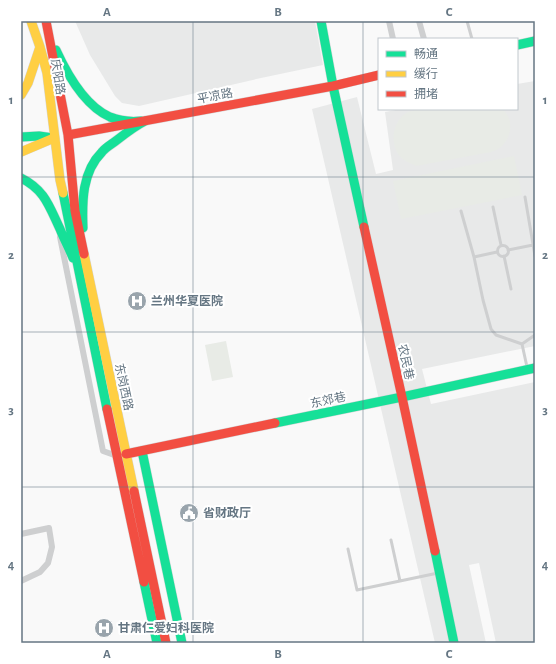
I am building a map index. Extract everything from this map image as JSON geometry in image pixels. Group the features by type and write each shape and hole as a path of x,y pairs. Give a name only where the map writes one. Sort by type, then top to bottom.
{"main road":[{"name":"庆阳路","path":"31,21 47,73 54,138"},
{"name":"农民巷","path":"321,21 333,86 402,397 454,643"},
{"name":"庆阳路","path":"47,24 68,135"},
{"path":"47,24 60,61 79,89 99,111 106,115 128,122 145,121"},
{"path":"518,44 535,41"},
{"path":"21,95 28,83 40,47"},
{"name":"平凉路","path":"21,152 54,138 333,86 378,75"},
{"path":"82,269 82,211 84,188 89,171 95,160 106,148 130,129 145,121"},
{"name":"东岗西路","path":"68,135 82,269"},
{"name":"平凉路","path":"21,137 39,136 54,138"},
{"name":"东岗西路","path":"54,138 60,180 82,269 122,455 166,643"},
{"path":"21,178 30,182 39,190 51,208 57,224 82,269"},
{"name":"东郊巷","path":"122,455 531,369"},
{"path":"142,451 182,643"},
{"name":"东岗西路","path":"122,455 157,643"}],"street":[{"path":"389,21 393,38"},
{"path":"419,21 424,38"},
{"path":"57,224 103,451 122,455"},
{"path":"21,534 49,528 52,547 48,563 40,572 21,581"}],"lane":[{"path":"467,21 472,38"},
{"path":"525,197 535,256"},
{"path":"493,207 502,246"},
{"path":"462,211 491,329 496,335 522,344"},
{"path":"508,250 533,245"},
{"path":"502,246 506,246 508,250"},
{"path":"474,257 497,252 498,248 502,246"},
{"path":"504,256 507,254 508,250"},
{"path":"497,252 500,256 504,256"},
{"path":"504,256 511,289"},
{"path":"522,344 535,335"},
{"path":"522,344 531,369"},
{"path":"392,540 400,581"},
{"path":"348,549 357,590 439,573"}],"shaded area":[{"path":"75,21 315,21 323,65 139,106 122,103 115,96 90,55"},
{"path":"535,81 535,346 422,369 431,404 535,382 535,643 496,643 479,563 469,565 486,643 435,643 312,109 357,97 376,174 393,170 385,112 396,110 518,110 518,84"},
{"path":"503,110 510,122 510,132 502,146 494,151 416,166 404,160 398,154 394,144 395,127 405,114 411,111"},
{"path":"514,156 522,195 401,219 393,181"},
{"path":"226,341 233,377 212,381 205,345"}],"traffic: fast":[{"path":"321,21 333,86 364,227"},
{"path":"518,45 535,41"},
{"path":"56,50 71,79 85,97 101,112 110,117 126,121 141,121"},
{"path":"83,228 83,197 87,178 95,160 107,147 145,121"},
{"path":"21,137 39,136 53,138"},
{"path":"21,178 36,188 45,199 53,213 73,258"},
{"path":"63,193 107,409"},
{"path":"275,423 535,368"},
{"path":"142,451 182,643"},
{"path":"435,551 454,643"},
{"path":"144,582 157,643"}],"traffic: slow":[{"path":"31,21 47,73 60,180 63,193"},
{"path":"21,95 28,83 40,47"},
{"path":"21,152 54,138"},
{"path":"84,254 134,491"}],"traffic: jam":[{"path":"46,21 68,135 75,211 84,254"},
{"path":"68,135 333,86 378,75"},
{"path":"364,227 435,551"},
{"path":"107,409 144,582"},
{"path":"126,454 275,423"},
{"path":"134,491 166,643"}],"place":[{"name":"兰州华夏医院","path":"137,301"},
{"name":"省财政厅","path":"189,513"},
{"name":"甘肃仁爱妇科医院","path":"104,628"}]}
